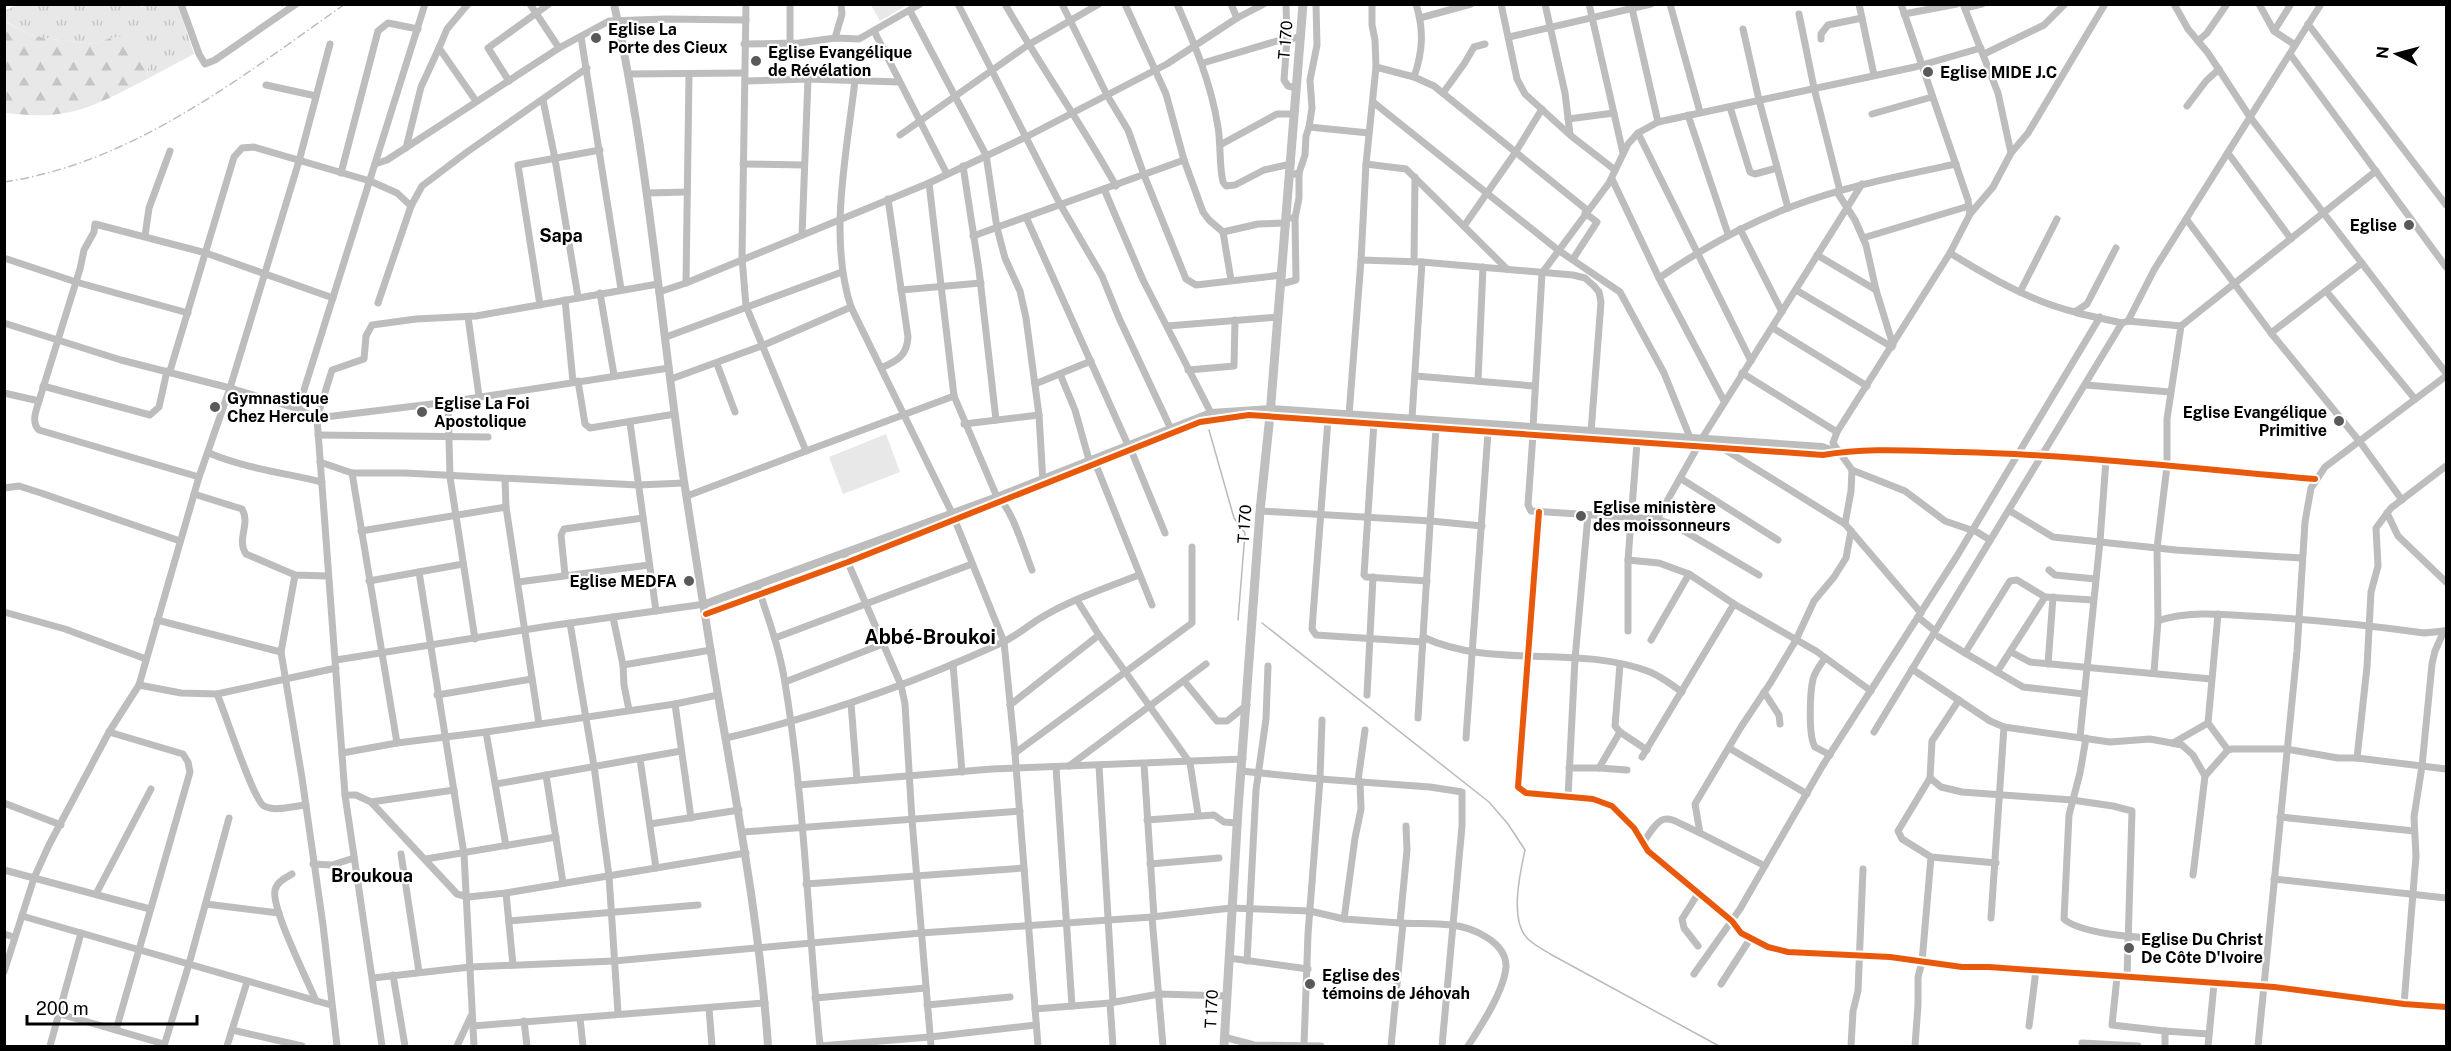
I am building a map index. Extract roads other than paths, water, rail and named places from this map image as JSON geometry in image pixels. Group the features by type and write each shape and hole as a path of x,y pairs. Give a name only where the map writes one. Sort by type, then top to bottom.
{"main road":[{"name":"T 170","path":"1224,1042 1231,908 1260,511 1271,412 1281,280 1294,174 1291,164 1304,4"}],"street":[{"path":"182,4 205,64 215,60 296,4"},
{"path":"298,409 425,4"},
{"path":"406,148 421,87 447,28 468,4"},
{"path":"530,4 559,48"},
{"path":"508,81 488,48 549,4"},
{"path":"615,4 648,193 684,483 718,695 743,832 765,1003 768,1047"},
{"path":"746,4 742,258 746,306 806,451"},
{"path":"790,4 790,43"},
{"path":"834,38 842,14 842,4"},
{"path":"744,44 790,43 834,38 859,39 920,4"},
{"path":"958,4 1060,204 1102,276 1170,427"},
{"path":"1005,4 1028,45 1074,113 1116,186"},
{"path":"1062,4 1107,95 1128,130 1186,279 1196,285 1231,280 1296,280 1289,220 1223,232"},
{"path":"900,135 1028,45 1099,4"},
{"path":"1125,4 1168,99 1185,160 1203,212 1223,232 1231,280"},
{"path":"1177,4 1203,63 1212,95 1220,145 1221,174 1226,186 1235,185 1264,170 1291,164"},
{"path":"1231,4 1237,18"},
{"path":"382,1047 345,795 327,576 317,418 332,370 364,359 366,336 372,325 416,319 468,317 621,289 659,288 686,283 742,258 929,183 1026,137 1154,70 1237,18 1264,4"},
{"path":"1286,4 1287,39 1284,80 1288,86 1296,88"},
{"path":"1294,174 1305,155 1305,139 1312,108 1310,80 1317,45 1316,4"},
{"path":"1349,415 1366,164 1376,67 1372,4"},
{"path":"1414,77 1422,49 1423,33 1416,4"},
{"path":"1420,18 1457,6 1472,4"},
{"path":"1501,4 1521,88 1570,135 1616,170"},
{"path":"1545,4 1562,82 1570,135"},
{"path":"1589,4 1623,153"},
{"path":"1509,37 1592,18 1632,6 1651,4"},
{"path":"1670,4 1700,112"},
{"path":"1859,4 1874,75"},
{"path":"1901,4 1970,210"},
{"path":"1904,14 1982,4"},
{"path":"1759,575 1674,525 1657,519 1531,511 1528,505 1542,273 1612,179 1628,144 1638,133 1658,122 1982,51 2044,25 2065,4"},
{"path":"1990,540 1945,521 1905,491 1852,470 1837,452 1833,443 1837,432 1950,253 1970,210 1993,187 2011,153 2028,133 2104,4"},
{"path":"2175,4 2188,29 2250,117 2446,375 2325,467 2315,479 2308,498 2301,558 2299,618 2258,1047"},
{"path":"2198,41 2207,33 2227,4"},
{"path":"2259,4 2274,31 2295,45"},
{"path":"2274,31 2291,4"},
{"path":"1874,732 1912,669 1937,634 1990,540 2125,322 2154,270 2321,4"},
{"path":"1632,6 1658,122"},
{"path":"1962,6 1998,93 2011,153"},
{"path":"910,10 986,155 997,228 1005,258 1022,299 1039,414 1043,482"},
{"path":"1799,14 1838,192 1863,238 1892,346"},
{"path":"1821,39 1821,34 1828,25 1862,18"},
{"path":"375,164 387,160 559,48 609,21 746,20"},
{"path":"341,173 378,31 388,23 418,29"},
{"path":"2308,24 2446,205"},
{"path":"1743,29 1788,208"},
{"path":"874,31 947,174"},
{"path":"581,37 621,289"},
{"path":"1203,63 1301,37"},
{"path":"4,972 34,878 109,732 139,685 199,477 230,388 299,161 330,44"},
{"path":"1443,93 1474,47 1485,44"},
{"path":"439,48 476,101"},
{"path":"2290,54 2446,267"},
{"path":"1376,67 1427,82 1443,93 1597,222 1573,259"},
{"path":"378,303 411,206 417,194 429,180 587,68"},
{"path":"2187,106 2218,69"},
{"path":"629,74 899,82"},
{"path":"686,283 690,75"},
{"path":"802,235 808,79"},
{"path":"855,80 840,218 842,272 851,307 953,517 1004,642 1020,811 1038,1047"},
{"path":"266,85 316,96"},
{"path":"1872,114 1932,97"},
{"path":"543,100 578,297"},
{"path":"1373,102 1558,250 1614,286 1624,297 1664,373 1691,440"},
{"path":"1731,106 1750,172 1755,174 1777,168"},
{"path":"1464,226 1515,153 1542,109"},
{"path":"1568,119 1614,113"},
{"path":"1220,145 1277,114 1294,114"},
{"path":"1688,115 1728,234"},
{"path":"1309,127 1369,132"},
{"path":"1638,133 1751,361"},
{"path":"44,386 150,415 159,407 234,157 242,148 254,147 370,182 397,193 411,206"},
{"path":"540,305 517,168 521,164 600,150"},
{"path":"145,236 152,197 170,151"},
{"path":"2228,153 2291,239"},
{"path":"973,236 1185,160"},
{"path":"743,164 804,165"},
{"path":"1366,164 1401,167 1415,177 1507,269"},
{"path":"1659,278 1728,234 1788,208 1862,184 1956,164"},
{"path":"963,166 972,213 996,420"},
{"path":"2154,672 2158,621 2157,548 2168,466 2170,392 2181,326 2376,171"},
{"path":"1412,418 1416,376 1418,262 1415,177"},
{"path":"1612,179 1659,278 1724,401"},
{"path":"929,183 954,396 964,424 1032,570"},
{"path":"1657,519 1724,401 1773,328 1862,184"},
{"path":"1104,189 1143,280 1211,413"},
{"path":"648,193 687,192"},
{"path":"881,368 897,361 907,348 888,199"},
{"path":"1863,238 1970,210"},
{"path":"1026,217 1165,533"},
{"path":"2020,292 2057,219"},
{"path":"2187,220 2271,333 2360,442 2402,500"},
{"path":"199,477 39,430 35,426 34,419 39,401 84,250 94,232 96,223 206,253 333,298"},
{"path":"1740,229 1782,312"},
{"path":"2075,312 2087,304 2116,248"},
{"path":"1950,253 1982,273 2052,307 2125,322 2181,326"},
{"path":"1817,255 1876,290"},
{"path":"4,258 76,282 188,313"},
{"path":"1361,260 1483,267 1585,278 1599,292 1601,302 1592,432"},
{"path":"2271,333 2362,263"},
{"path":"1478,381 1483,267"},
{"path":"666,337 842,272"},
{"path":"901,290 981,283"},
{"path":"1796,290 1892,346"},
{"path":"2326,291 2415,399"},
{"path":"600,293 614,375"},
{"path":"565,300 576,381 587,427 630,423 675,414"},
{"path":"671,379 717,364 851,307"},
{"path":"468,317 479,396"},
{"path":"1167,326 1278,317"},
{"path":"1694,974 1732,921 1830,755 1971,531 2100,317"},
{"path":"1188,370 1234,366 1235,320"},
{"path":"4,323 58,338 121,360 230,388 298,409 317,418 448,402 669,368"},
{"path":"1773,328 1867,386"},
{"path":"1035,384 1090,361"},
{"path":"717,364 735,412"},
{"path":"1742,373 1837,432"},
{"path":"1060,374 1093,463 1152,605"},
{"path":"1416,376 1534,386"},
{"path":"2086,385 2170,392"},
{"path":"4,393 39,401"},
{"path":"687,496 954,396"},
{"path":"448,402 450,477 475,639"},
{"path":"1129,447 1200,422 1271,412 1488,432 1592,432 1691,440 1721,447 1823,455 1837,452 2042,454 2315,479"},
{"path":"139,685 181,693 218,694 286,680 336,664 382,653 656,611 705,609 846,558 1093,463 1170,427 1211,413 1271,412 1412,418 1637,442 1822,447 1837,452"},
{"path":"964,424 1039,414"},
{"path":"1328,419 1313,633 1370,639 1423,639 1471,651 1620,664 1650,672 1682,692"},
{"path":"1374,422 1363,572 1366,577 1427,581"},
{"path":"630,423 656,611"},
{"path":"1418,718 1436,428"},
{"path":"1467,738 1471,651 1488,432"},
{"path":"318,435 488,437"},
{"path":"1628,631 1628,560 1637,442"},
{"path":"1721,447 1845,524 1937,634 2023,687 2084,694"},
{"path":"208,453 240,465 270,469 322,482"},
{"path":"2106,460 2084,694 2080,773 2072,800 2065,860 2067,878 2064,919 2084,929 2187,941"},
{"path":"320,462 352,473 405,473 638,485 684,483"},
{"path":"2357,758 2367,676 2372,586 2378,566 2376,528 2387,513 2446,466"},
{"path":"1845,524 1852,470"},
{"path":"352,473 396,743"},
{"path":"1680,478 1778,540"},
{"path":"505,479 506,507 539,724"},
{"path":"4,488 19,486 180,541"},
{"path":"194,494 242,509 245,522 241,542 246,554 295,575 327,576"},
{"path":"361,531 506,507"},
{"path":"1260,511 1482,526"},
{"path":"2010,511 2053,537 2157,548 2301,558"},
{"path":"1539,512 1518,787 1526,793 1593,799 1612,806 1634,828 1648,851 1732,921 1738,930 1750,939 1779,950 1860,955 1962,967 2036,970 2264,987 2446,1007"},
{"path":"2387,513 2398,536 2446,582"},
{"path":"1568,797 1575,659 1588,515"},
{"path":"565,575 561,535 564,529 643,518"},
{"path":"1700,832 1695,804 1796,640 1814,601 1834,578 1845,558 1851,531"},
{"path":"1015,753 1192,623 1192,547"},
{"path":"846,558 900,685 905,704 931,1047"},
{"path":"1628,560 1659,563 1689,574 1734,604 1825,657 1871,690"},
{"path":"369,580 463,564"},
{"path":"774,638 972,564"},
{"path":"518,582 649,565"},
{"path":"2049,570 2055,575 2095,579"},
{"path":"419,572 464,854 474,1047"},
{"path":"1652,640 1689,574"},
{"path":"295,575 281,652 330,973 337,1047"},
{"path":"726,738 790,723 900,685 1004,642 1039,618 1139,575"},
{"path":"1367,695 1373,577"},
{"path":"1965,652 2010,581 2017,580 2045,597 2093,600"},
{"path":"759,590 785,682 798,785 820,1046 1036,1025"},
{"path":"1997,672 2012,652 2045,597"},
{"path":"2048,664 2053,597"},
{"path":"1077,600 1099,635 1190,762 1198,814"},
{"path":"1642,757 1734,604"},
{"path":"4,612 65,629 146,659"},
{"path":"2158,621 2180,616 2218,614 2299,618 2424,633 2445,630"},
{"path":"2218,614 2208,723 2228,750"},
{"path":"613,617 629,710"},
{"path":"157,620 281,652"},
{"path":"570,623 594,766 609,876 618,1013"},
{"path":"2404,1004 2416,856 2414,831 2432,664 2435,651 2445,630"},
{"path":"1010,705 1099,635"},
{"path":"785,682 883,644"},
{"path":"623,665 711,650"},
{"path":"2012,652 2026,661 2048,664 2211,679"},
{"path":"1825,657 1814,676 1811,690 1812,736 1815,747 1830,755"},
{"path":"953,664 962,772"},
{"path":"1069,766 1206,664"},
{"path":"1620,664 1615,726 1647,750"},
{"path":"1247,962 1258,772 1266,719 1268,666"},
{"path":"1912,669 2004,727 2110,742 2150,739 2182,745 2193,755 2205,776"},
{"path":"437,695 532,679"},
{"path":"1184,681 1217,721 1227,721 1247,705"},
{"path":"1764,692 1779,715 1780,724"},
{"path":"218,694 261,805 268,808 306,805"},
{"path":"342,753 396,743 445,738 675,704 718,695"},
{"path":"1959,700 1932,741 1930,778 1898,831 1902,838 1931,857 1995,862"},
{"path":"851,703 857,780"},
{"path":"675,704 691,818"},
{"path":"1304,1045 1322,720"},
{"path":"2173,743 2208,723"},
{"path":"1991,918 2004,727"},
{"path":"1344,919 1354,838 1361,809 1359,781 1365,730"},
{"path":"109,732 183,754 190,772 116,1030"},
{"path":"486,732 506,846"},
{"path":"1599,768 1620,732"},
{"path":"1729,748 1807,794"},
{"path":"2193,875 2205,776 2228,750 2286,749 2338,758 2357,758 2446,769"},
{"path":"496,784 681,750"},
{"path":"640,759 656,868"},
{"path":"798,785 1016,768 1243,759"},
{"path":"1144,764 1163,1047"},
{"path":"1099,766 1109,920 1113,1047"},
{"path":"1056,767 1072,1006"},
{"path":"1569,768 1627,770"},
{"path":"1241,771 1430,787 1462,792 1462,826 1442,1047"},
{"path":"546,775 563,883"},
{"path":"1930,778 1941,787 2000,796 2072,800 2132,811 2127,978"},
{"path":"96,894 151,789"},
{"path":"371,802 454,790"},
{"path":"345,795 356,795 371,802 457,894 468,897 506,893 746,853"},
{"path":"4,803 61,825"},
{"path":"650,824 739,810"},
{"path":"743,832 1020,811"},
{"path":"1147,820 1198,814 1214,815 1224,822 1237,823"},
{"path":"2280,817 2414,831"},
{"path":"60,1014 164,1045 229,818"},
{"path":"1643,843 1657,821 1661,818 1668,819 1700,832 1765,866"},
{"path":"1391,1047 1407,850 1406,826"},
{"path":"426,859 556,837"},
{"path":"401,854 419,972"},
{"path":"1915,1047 1918,977 1922,962 1931,857"},
{"path":"313,864 332,865 354,858"},
{"path":"1150,864 1219,858"},
{"path":"806,884 1024,868"},
{"path":"1851,1047 1853,1011 1858,991 1863,869"},
{"path":"4,870 150,909"},
{"path":"292,874 282,880 274,892 279,913 316,1000"},
{"path":"2274,879 2446,898"},
{"path":"1698,892 1682,919 1684,928 1698,946"},
{"path":"506,893 513,965"},
{"path":"206,904 279,913"},
{"path":"509,921 698,904"},
{"path":"373,978 470,967 614,961 1028,924 1153,917 1231,908 1310,911 1344,919 1453,925 1476,932 1494,942 1504,955 1506,968 1497,996 1468,1047"},
{"path":"22,916 332,1005"},
{"path":"50,1047 81,933"},
{"path":"4,934 14,937"},
{"path":"1721,984 1750,939"},
{"path":"1228,958 1308,969"},
{"path":"2029,1026 2036,970"},
{"path":"393,975 405,1047"},
{"path":"2117,977 2112,1025 2209,1034"},
{"path":"227,1047 248,982"},
{"path":"2208,1047 2214,984"},
{"path":"815,998 926,988"},
{"path":"1035,1009 1111,1002 1159,994 1227,996"},
{"path":"927,1005 1010,997"},
{"path":"473,1026 765,1003"},
{"path":"709,1008 712,1047"},
{"path":"457,1047 472,1012"},
{"path":"580,1018 583,1047"},
{"path":"524,1022 527,1047"},
{"path":"232,1030 302,1047"},
{"path":"2165,1031 2165,1047"},
{"path":"1224,1042 1264,1046 1322,1047"},
{"path":"2082,1043 2138,1047"}],"waterway":[{"path":"1209,430 1234,518 1245,533 1238,620"},
{"path":"1262,623 1489,802 1508,824 1525,850 1517,909 1522,931 1528,939 1552,955 1719,1046"}],"railway":[{"path":"4,182 51,172 141,137 225,87 345,4"}],"place":[{"name":"Eglise La Porte des Cieux","path":"596,38"},
{"name":"Eglise Evangélique de Révélation","path":"756,61"},
{"name":"Eglise MIDE J.C","path":"1928,72"},
{"name":"Eglise","path":"2409,225"},
{"name":"Gymnastique Chez Hercule","path":"215,407"},
{"name":"Eglise La Foi Apostolique","path":"422,412"},
{"name":"Eglise Evangélique Primitive","path":"2339,421"},
{"name":"Eglise ministère des moissonneurs","path":"1581,516"},
{"name":"Eglise MEDFA","path":"689,581"},
{"name":"Eglise Du Christ De Côte D'Ivoire","path":"2129,948"},
{"name":"Eglise des témoins de Jéhovah","path":"1310,984"}],"district":[{"name":"Sapa","path":"561,236"},
{"name":"Abbé-Broukoi","path":"930,637"},
{"name":"Broukoua","path":"372,876"}]}
